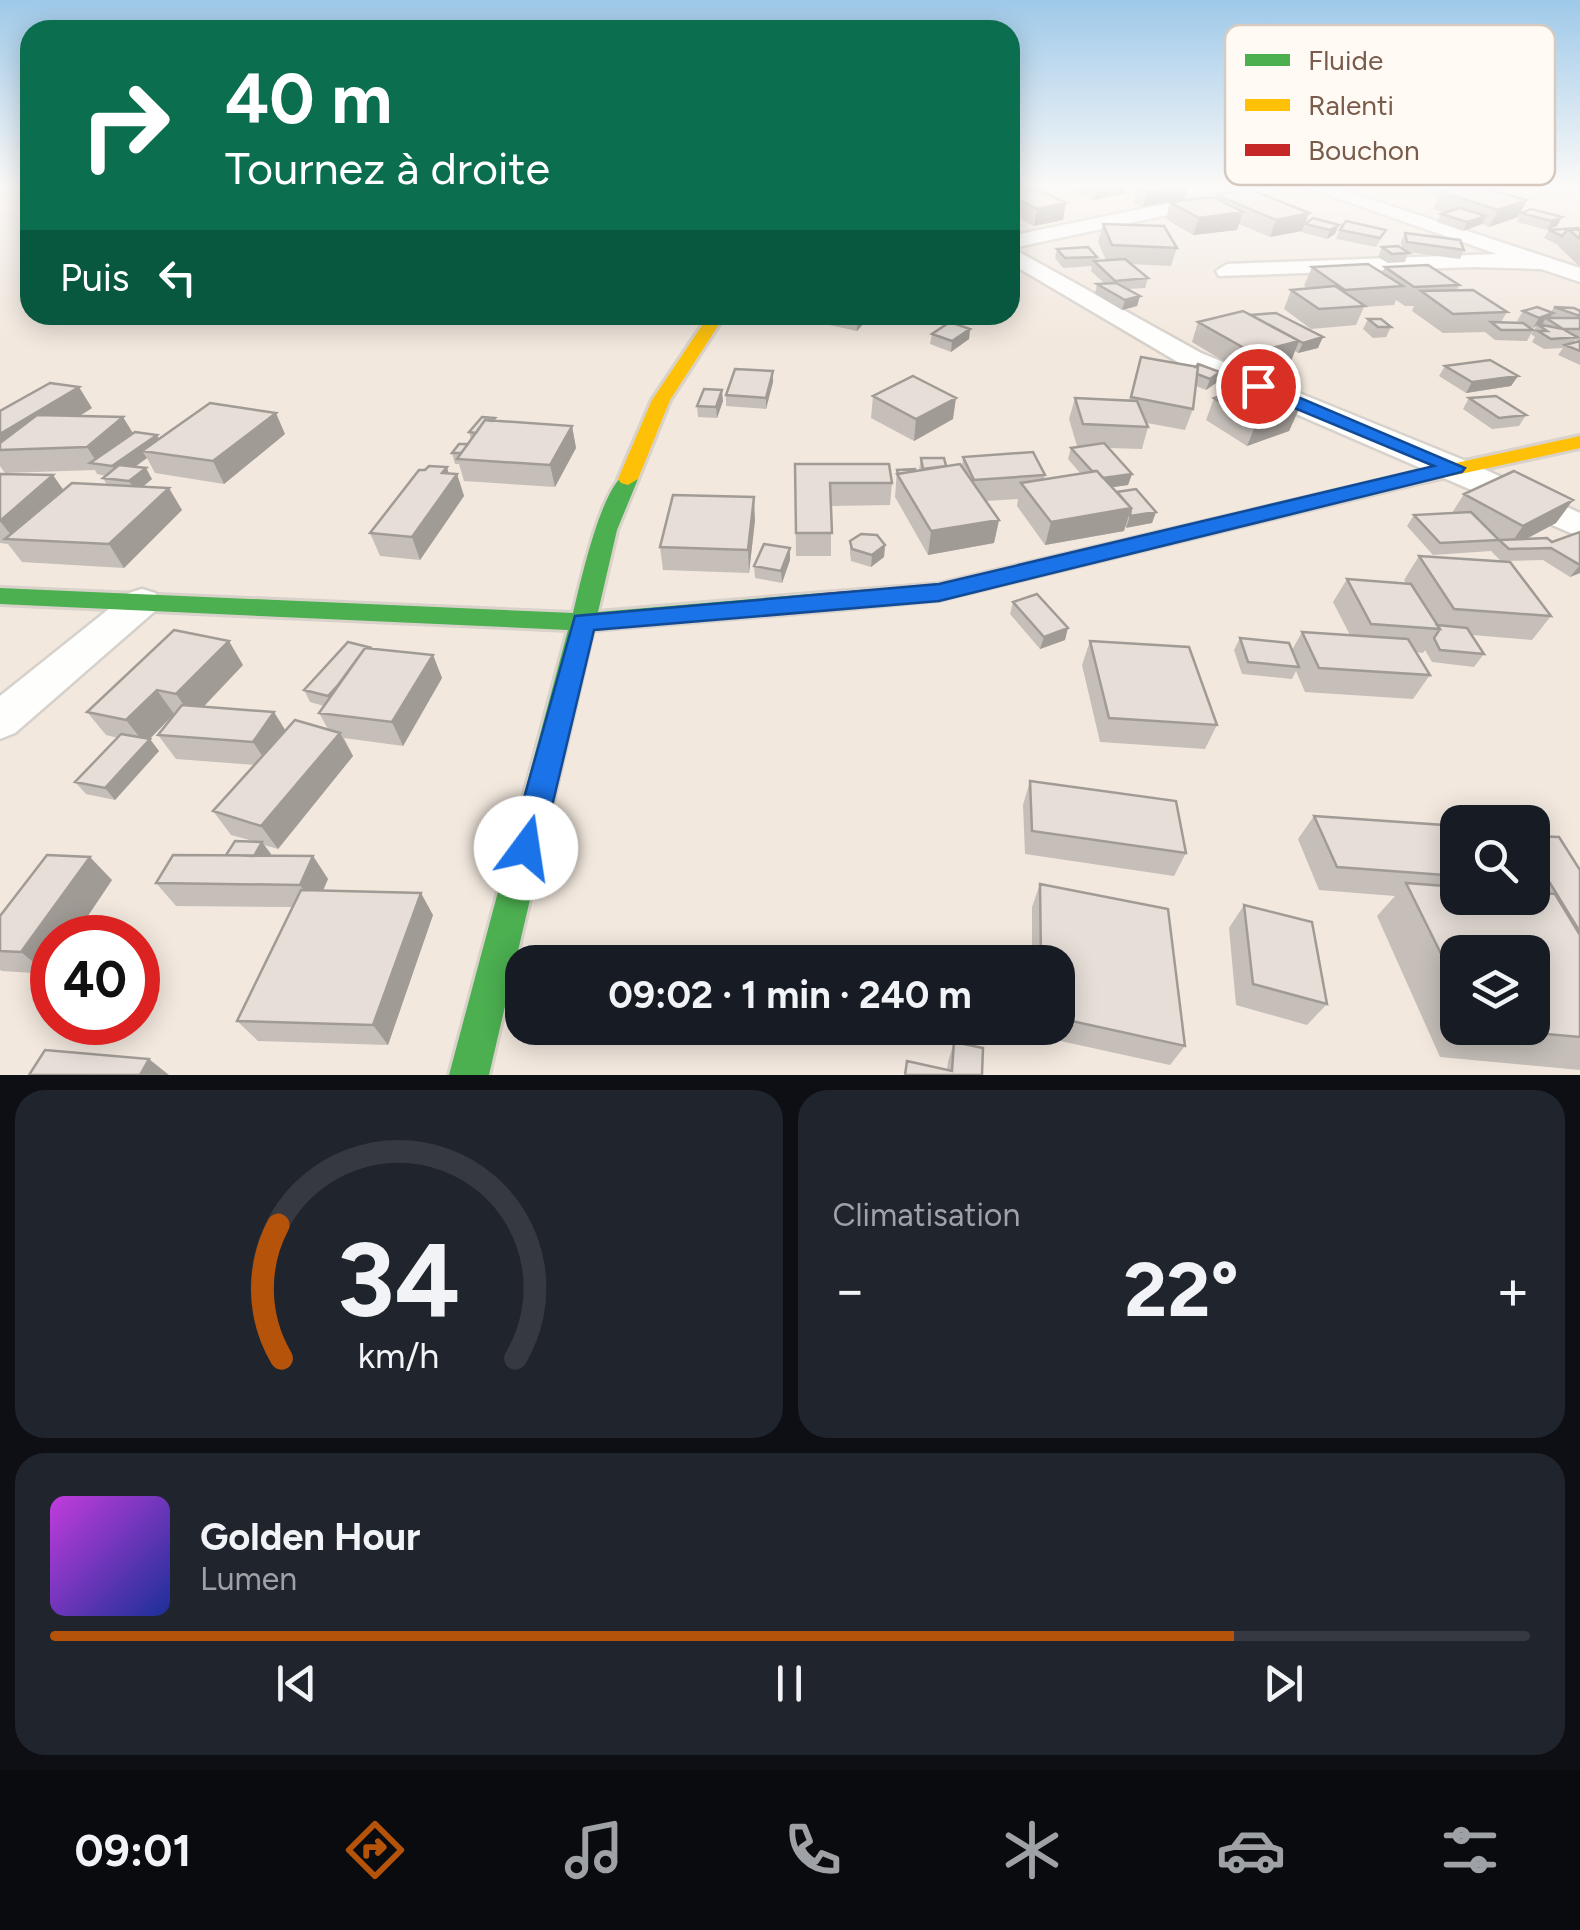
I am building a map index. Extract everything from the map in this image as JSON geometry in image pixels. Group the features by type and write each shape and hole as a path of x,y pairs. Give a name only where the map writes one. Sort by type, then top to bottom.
{"street":[{"path":"1469,238 1580,275"},
{"path":"1020,260 1192,358 1455,468 1580,526"},
{"path":"1226,271 1474,260 1544,263"},
{"path":"469,1075 606,530 661,400 712,325"},
{"path":"0,596 584,622 939,592 1455,468 1580,442"},
{"path":"0,721 142,602"}],"shaded area":[{"path":"0,238 20,238 20,325 1020,325 1020,238 1580,238 1580,1075 0,1075"}],"building":[{"path":"1109,238 1171,238 1177,248 1112,245"},
{"path":"1406,238 1460,240 1464,250 1407,242"},
{"path":"1398,246 1409,253 1392,254 1382,247"},
{"path":"1088,247 1097,257 1065,258 1057,249"},
{"path":"1125,259 1148,278 1115,281 1094,261"},
{"path":"1368,264 1403,286 1345,290 1312,267"},
{"path":"1428,265 1459,285 1414,287 1385,267"},
{"path":"1116,283 1140,296 1125,300 1097,284"},
{"path":"1335,286 1365,306 1319,309 1291,290"},
{"path":"1473,290 1507,312 1453,314 1421,291"},
{"path":"1537,307 1553,313 1539,318 1523,311"},
{"path":"1554,307 1574,308 1580,316"},
{"path":"1243,311 1299,341 1253,353 1198,322"},
{"path":"1276,313 1323,337 1303,343 1251,315"},
{"path":"1546,318 1580,318 1580,329 1563,329"},
{"path":"1368,319 1381,319 1391,327 1378,327"},
{"path":"1491,322 1523,323 1533,330 1501,330"},
{"path":"1537,324 1563,329 1577,337 1551,339 1538,331 1547,331"},
{"path":"946,325 970,329 952,341 932,334"},
{"path":"1580,341 1580,351 1565,345"},
{"path":"1141,357 1198,367 1193,409 1131,397"},
{"path":"1490,360 1518,376 1472,382 1445,366"},
{"path":"1198,364 1220,372 1210,379 1197,374"},
{"path":"735,369 773,371 766,398 726,395"},
{"path":"913,376 956,398 916,419 873,396"},
{"path":"50,383 79,387 0,434 0,411"},
{"path":"1255,385 1299,409 1256,424 1214,398"},
{"path":"704,389 722,390 716,407 697,406"},
{"path":"1496,396 1526,415 1499,418 1469,398"},
{"path":"1075,398 1137,401 1148,427 1083,424"},
{"path":"210,403 276,413 213,461 142,451"},
{"path":"37,415 123,417 87,447 0,450 0,443"},
{"path":"482,417 495,418 485,420 476,433 469,432"},
{"path":"485,420 572,426 550,465 457,459"},
{"path":"135,432 157,435 112,466 90,463"},
{"path":"1104,443 1132,474 1103,478 1071,448"},
{"path":"459,444 468,444 461,453 452,453"},
{"path":"1033,452 1045,475 974,480 963,457"},
{"path":"921,458 944,458 946,466 923,469"},
{"path":"795,464 889,464 892,483 830,483 832,533 796,533"},
{"path":"960,464 999,520 931,531 897,474"},
{"path":"119,465 146,468 129,481 103,478"},
{"path":"447,467 442,473 457,474 412,537 370,533 419,470"},
{"path":"1097,471 1131,508 1051,522 1021,483"},
{"path":"1514,471 1573,500 1523,526 1464,494"},
{"path":"0,474 53,475 0,521"},
{"path":"72,483 169,488 109,544 5,539"},
{"path":"1136,489 1156,512 1130,516 1131,508 1117,492"},
{"path":"673,495 754,497 748,550 660,547"},
{"path":"1471,512 1499,540 1440,543 1414,515"},
{"path":"1580,532 1580,565 1551,548 1509,549 1499,540 1547,538 1552,542"},
{"path":"861,534 877,535 885,545 872,555 852,549 850,541"},
{"path":"764,544 790,548 781,571 754,566"},
{"path":"1419,556 1510,562 1551,616 1454,609"},
{"path":"1347,579 1411,584 1440,629 1371,624"},
{"path":"1037,594 1068,628 1044,637 1013,602"},
{"path":"1437,625 1467,628 1484,654 1440,650 1434,638 1440,629"},
{"path":"174,630 229,641 176,694 157,690 126,720 87,712"},
{"path":"1302,632 1408,639 1430,675 1319,668"},
{"path":"1240,638 1289,643 1299,667 1248,662"},
{"path":"1090,641 1189,647 1217,725 1109,718"},
{"path":"348,642 372,648 365,648 328,696 304,690"},
{"path":"365,648 433,655 392,722 319,713"},
{"path":"182,705 274,712 253,742 158,735"},
{"path":"295,720 340,733 261,826 213,811"},
{"path":"121,734 150,739 105,788 75,782"},
{"path":"1030,781 1176,801 1186,853 1032,831"},
{"path":"1314,816 1440,825 1440,875 1337,867"},
{"path":"1550,837 1559,837 1580,870 1580,932 1550,883"},
{"path":"235,841 262,842 254,856 226,855"},
{"path":"47,855 90,857 48,915 30,915 30,940 21,952 0,951 0,916"},
{"path":"173,855 313,856 300,885 156,883"},
{"path":"1406,883 1440,886 1440,915 1550,915 1550,894 1555,894 1580,935 1580,1037 1550,1034 1550,935 1440,935 1440,952"},
{"path":"1040,884 1168,909 1185,1046 1075,1022 1075,945 1041,945"},
{"path":"301,890 421,893 373,1025 237,1021"},
{"path":"1244,905 1312,922 1327,1004 1253,984"},
{"path":"954,1045 983,1048 982,1075 905,1075 907,1061 952,1071"},
{"path":"45,1050 149,1059 140,1075 29,1075"}],"traffic: fast":[{"path":"469,1075 606,530 628,479"},
{"path":"0,596 584,622 822,602"}],"traffic: slow":[{"path":"628,479 661,400 710,325"},
{"path":"1428,475 1580,442"}],"traffic: jam":[{"path":"822,602 939,592 1428,475"}],"route":[{"path":"526,848 584,622 939,592 1455,468 1258,386"}]}
